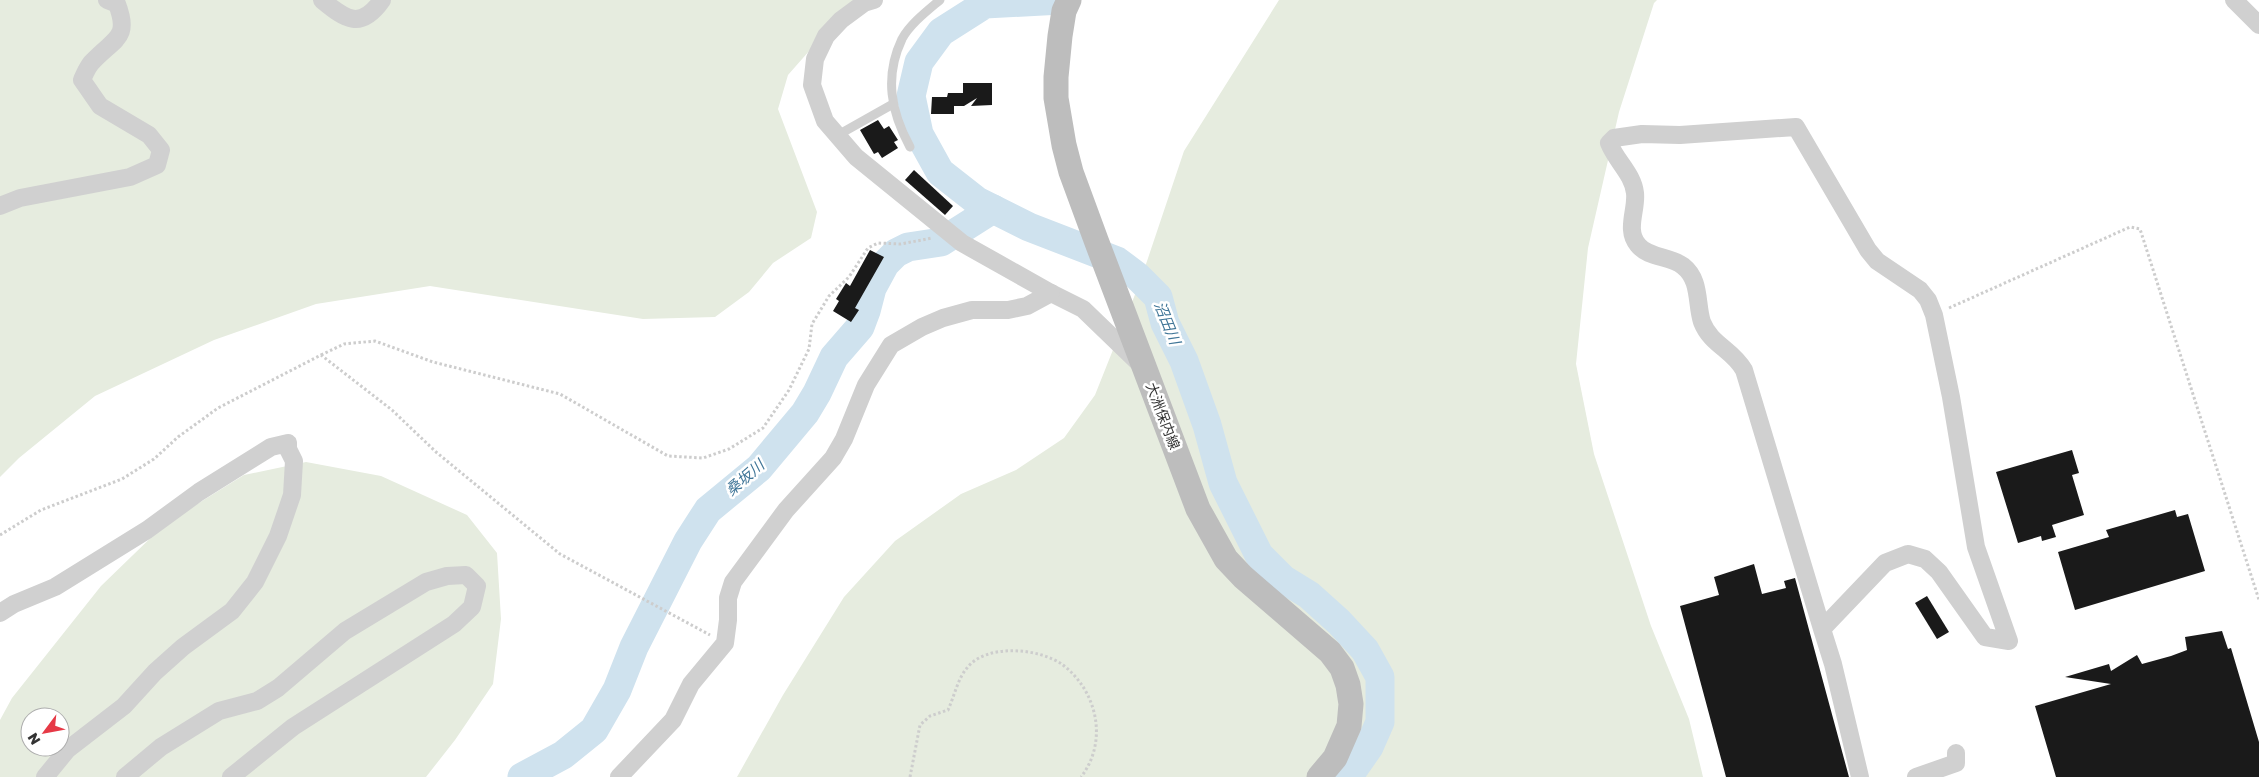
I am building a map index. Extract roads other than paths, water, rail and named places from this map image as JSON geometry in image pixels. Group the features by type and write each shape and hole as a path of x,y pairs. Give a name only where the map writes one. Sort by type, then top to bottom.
{"main road":[{"name":"大洲保内線","path":"1069,0 1060,36 1056,77 1056,98 1064,145 1071,172 1198,509 1226,559 1243,577 1330,652 1342,668 1351,704 1349,726 1335,758 1319,777"}],"street":[{"path":"0,206 20,198 130,178 157,165 161,150 148,135 100,106 82,80 92,62 121,34 123,20 117,4 107,0"},
{"path":"322,0 336,12 351,20 363,19 375,10 382,0"},
{"path":"874,0 864,2 841,20 826,36 815,59 812,85 825,121 856,157 962,243 1083,309 1146,370"},
{"path":"2234,0 2259,25"},
{"path":"1822,629 1885,564 1908,554 1925,559 1939,572 1985,637 2009,641 1976,547 1951,397 1934,315 1928,300 1920,290 1877,261 1868,250 1796,127 1680,135 1642,134 1614,138 1609,143 1614,155 1629,175 1634,187 1636,201 1632,218 1633,234 1638,246 1650,253 1684,266 1699,294 1699,309 1708,336 1737,358 1744,370 1822,629 1833,664 1860,777"},
{"path":"619,777 674,720 691,684 725,643 728,598 733,582 786,510 833,458 844,439 866,385 891,345 922,327 943,318 972,310 1008,310 1026,306 1051,293"},
{"path":"0,612 55,587 147,530 199,492 271,447 288,443 288,449 294,461 292,495 278,536 255,582 232,611 183,648 155,672 124,706 67,750 45,777"},
{"path":"125,777 161,748 219,711 257,701 278,688 345,631 426,582 447,576 466,574 477,586 472,607 454,624 293,727 231,777"},
{"path":"1916,777 1956,763 1956,753"}],"lane":[{"path":"910,147 898,126 892,104 891,78 903,38 918,19 940,0"},
{"path":"838,136 892,104"}],"waterway":[{"name":"沼田川","path":"1061,0 985,4 941,32 919,62 911,96 919,134 940,172 977,201 1029,227 1117,261 1137,276 1158,297 1165,323 1184,361 1207,425 1223,483 1259,555 1283,579 1309,595 1339,622 1365,650 1380,677 1380,722 1369,747 1348,777"},
{"name":"桑坂川","path":"522,777 563,755 594,730 617,690 634,647 688,541 708,510 759,468 805,413 834,357 860,327 872,288 885,264 896,253 908,247 941,242 993,209"}]}
